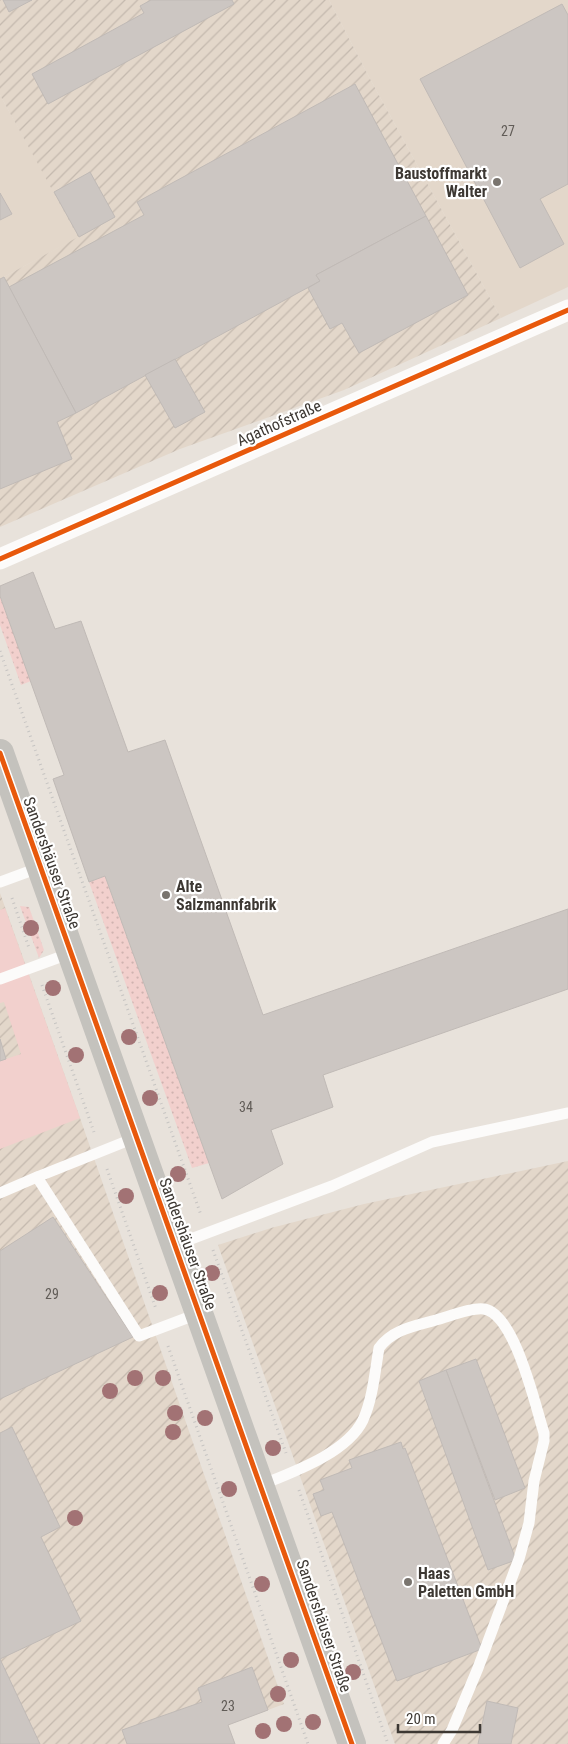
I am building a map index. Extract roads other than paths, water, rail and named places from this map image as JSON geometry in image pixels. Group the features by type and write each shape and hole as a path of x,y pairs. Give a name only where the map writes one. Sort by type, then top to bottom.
{"main road":[{"name":"Sandershäuser Straße","path":"0,753 352,1744"}],"street":[{"name":"Agathofstraße","path":"0,559 568,310"}],"lane":[{"path":"3,881 41,867"},
{"path":"0,979 71,953"},
{"path":"175,1245 332,1186 432,1142 568,1113"},
{"path":"0,1193 137,1137"},
{"path":"36,1177 139,1336 200,1312"},
{"path":"261,1485 320,1459 356,1432 368,1407 379,1348 384,1340 398,1331 478,1308 493,1311 504,1323 520,1355 544,1433 544,1441 534,1481 529,1523 519,1559 478,1668 452,1730 443,1744"}],"place":[{"name":"Baustoffmarkt Walter","path":"497,182"},
{"name":"Alte Salzmannfabrik","path":"166,895"},
{"name":"Haas Paletten GmbH","path":"408,1582"}]}
